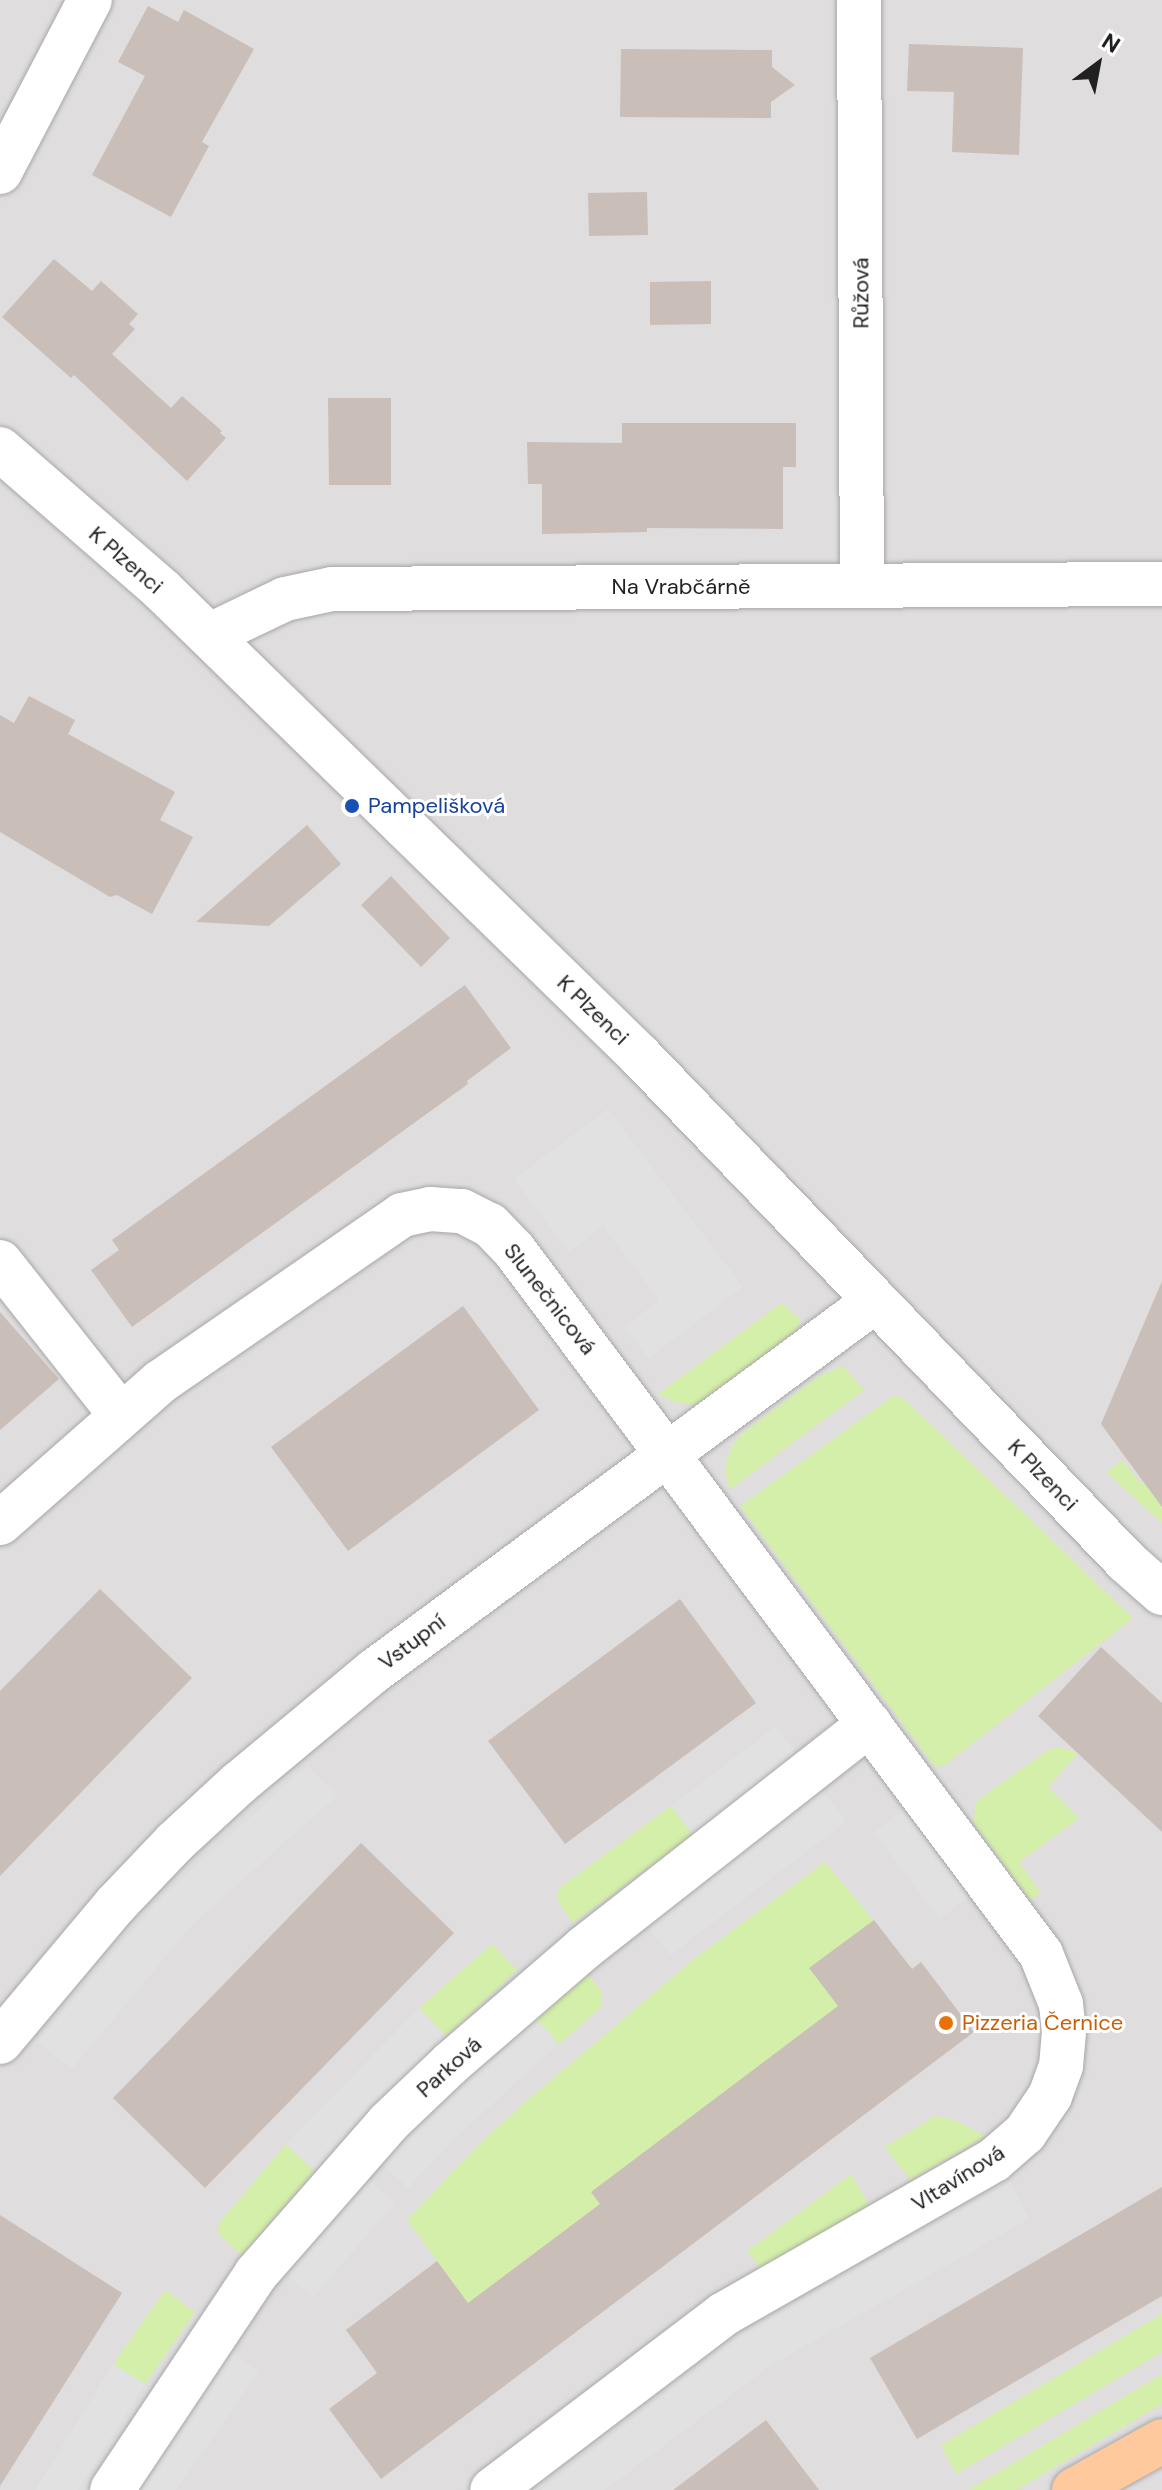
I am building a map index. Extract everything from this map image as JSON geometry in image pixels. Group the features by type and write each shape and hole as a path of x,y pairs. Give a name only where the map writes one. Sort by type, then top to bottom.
{"main road":[{"path":"1074,2490 1162,2441"}],"street":[{"path":"0,172 90,0"},
{"name":"Růžová","path":"859,0 862,586"},
{"name":"K Plzenci","path":"0,449 210,635 640,1056 1115,1551 1162,1593"},
{"name":"Na Vrabčárně","path":"210,635 285,599 332,589 1162,584"},
{"name":"Slunečnicová","path":"0,1523 160,1382 402,1215 430,1209 462,1211 490,1225 498,1233 870,1724"},
{"path":"0,1262 121,1415"},
{"name":"Vstupní","path":"0,2042 115,1905 175,1842 239,1783 374,1671 875,1301"},
{"name":"Parková","path":"112,2490 256,2274 388,2123 451,2063 584,1948 870,1724"},
{"name":"Vltavínová","path":"492,2490 724,2314 994,2160 1025,2133 1050,2096 1061,2066 1064,2032 1061,2004 1041,1954 870,1724"}],"shaded area":[{"path":"0,0 1162,0 1162,2490 0,2490"},
{"path":"608,1109 743,1287 649,1358 625,1327 659,1300 603,1226 569,1252 514,1179"},
{"path":"776,1726 799,1756 693,1835 671,1806"},
{"path":"308,1765 338,1795 191,1926 72,2069 37,2042 159,1900"},
{"path":"822,1790 846,1822 670,1955 646,1925"},
{"path":"903,1810 969,1897 939,1919 874,1832"},
{"path":"419,2008 446,2036 314,2171 286,2144"},
{"path":"533,2015 559,2044 457,2136 408,2188 380,2162 430,2110"},
{"path":"365,2176 395,2203 313,2297 283,2272"},
{"path":"1011,2182 1029,2219 770,2366 605,2490 541,2490 740,2336"},
{"path":"225,2347 259,2372 176,2490 126,2490"},
{"path":"113,2364 145,2384 78,2490 35,2490"}],"green space":[{"path":"781,1303 801,1320 794,1334 717,1398 695,1405 675,1402 658,1394"},
{"path":"843,1366 864,1390 729,1490 725,1467 731,1448 742,1433 819,1376"},
{"path":"893,1396 903,1398 1133,1618 946,1764 935,1767 740,1506"},
{"path":"1122,1460 1141,1484 1162,1481 1162,1523 1106,1472"},
{"path":"1061,1747 1078,1753 1048,1787 1079,1818 1019,1862 1041,1893 1030,1900 974,1823 975,1802 1048,1750"},
{"path":"671,1806 693,1835 573,1923 559,1903 557,1892"},
{"path":"825,1862 874,1921 838,2006 591,2192 600,2204 468,2303 407,2220 476,2147 524,2103 695,1958"},
{"path":"492,1944 517,1970 446,2036 419,2008"},
{"path":"586,1972 602,1992 601,2007 559,2044 533,2015"},
{"path":"935,2116 955,2120 985,2136 911,2180 884,2147"},
{"path":"286,2144 314,2171 242,2255 218,2234 219,2223"},
{"path":"851,2174 869,2205 762,2269 747,2251"},
{"path":"165,2290 195,2312 145,2384 113,2364"},
{"path":"1162,2314 1162,2352 956,2474 941,2445"},
{"path":"1162,2374 1162,2404 1016,2490 968,2490"}],"building":[{"path":"148,6 178,22 184,10 254,49 202,142 209,146 171,217 92,175 145,76 118,62"},
{"path":"909,44 1023,48 1019,155 952,152 954,92 907,91"},
{"path":"621,49 772,50 772,67 795,85 771,102 771,118 620,117"},
{"path":"647,192 648,235 589,236 588,193"},
{"path":"54,259 92,291 101,281 138,314 129,324 135,329 112,354 171,408 182,396 222,431 220,433 226,438 187,481 74,375 71,378 2,317"},
{"path":"711,281 711,324 650,325 650,282"},
{"path":"328,398 391,398 391,485 329,485"},
{"path":"622,423 796,423 796,467 783,467 783,529 647,528 647,532 542,534 542,484 528,484 527,442 622,443"},
{"path":"29,696 75,720 68,734 175,792 160,820 193,837 152,914 117,895 110,897 0,832 0,715 14,723"},
{"path":"307,825 341,864 269,926 196,922"},
{"path":"391,876 450,938 421,967 361,905"},
{"path":"465,985 511,1048 467,1081 468,1084 132,1327 91,1270 119,1250 112,1240"},
{"path":"1162,1281 1162,1507 1101,1424"},
{"path":"463,1306 539,1410 348,1551 271,1447"},
{"path":"0,1312 59,1379 0,1430"},
{"path":"100,1589 192,1678 0,1876 0,1691"},
{"path":"680,1599 756,1703 565,1844 488,1741"},
{"path":"1101,1647 1162,1703 1162,1832 1038,1716"},
{"path":"361,1843 454,1933 205,2188 113,2098"},
{"path":"874,1920 912,1969 921,1962 974,2032 381,2479 329,2409 377,2373 346,2330 437,2261 468,2303 600,2204 591,2192 838,2006 809,1968"},
{"path":"1162,2187 1162,2296 917,2439 870,2358"},
{"path":"0,2215 122,2293 0,2486"},
{"path":"766,2420 819,2490 673,2490"}],"place":[{"name":"Pampelišková","path":"352,806"},
{"name":"Pizzeria Černice","path":"946,2023"}]}
